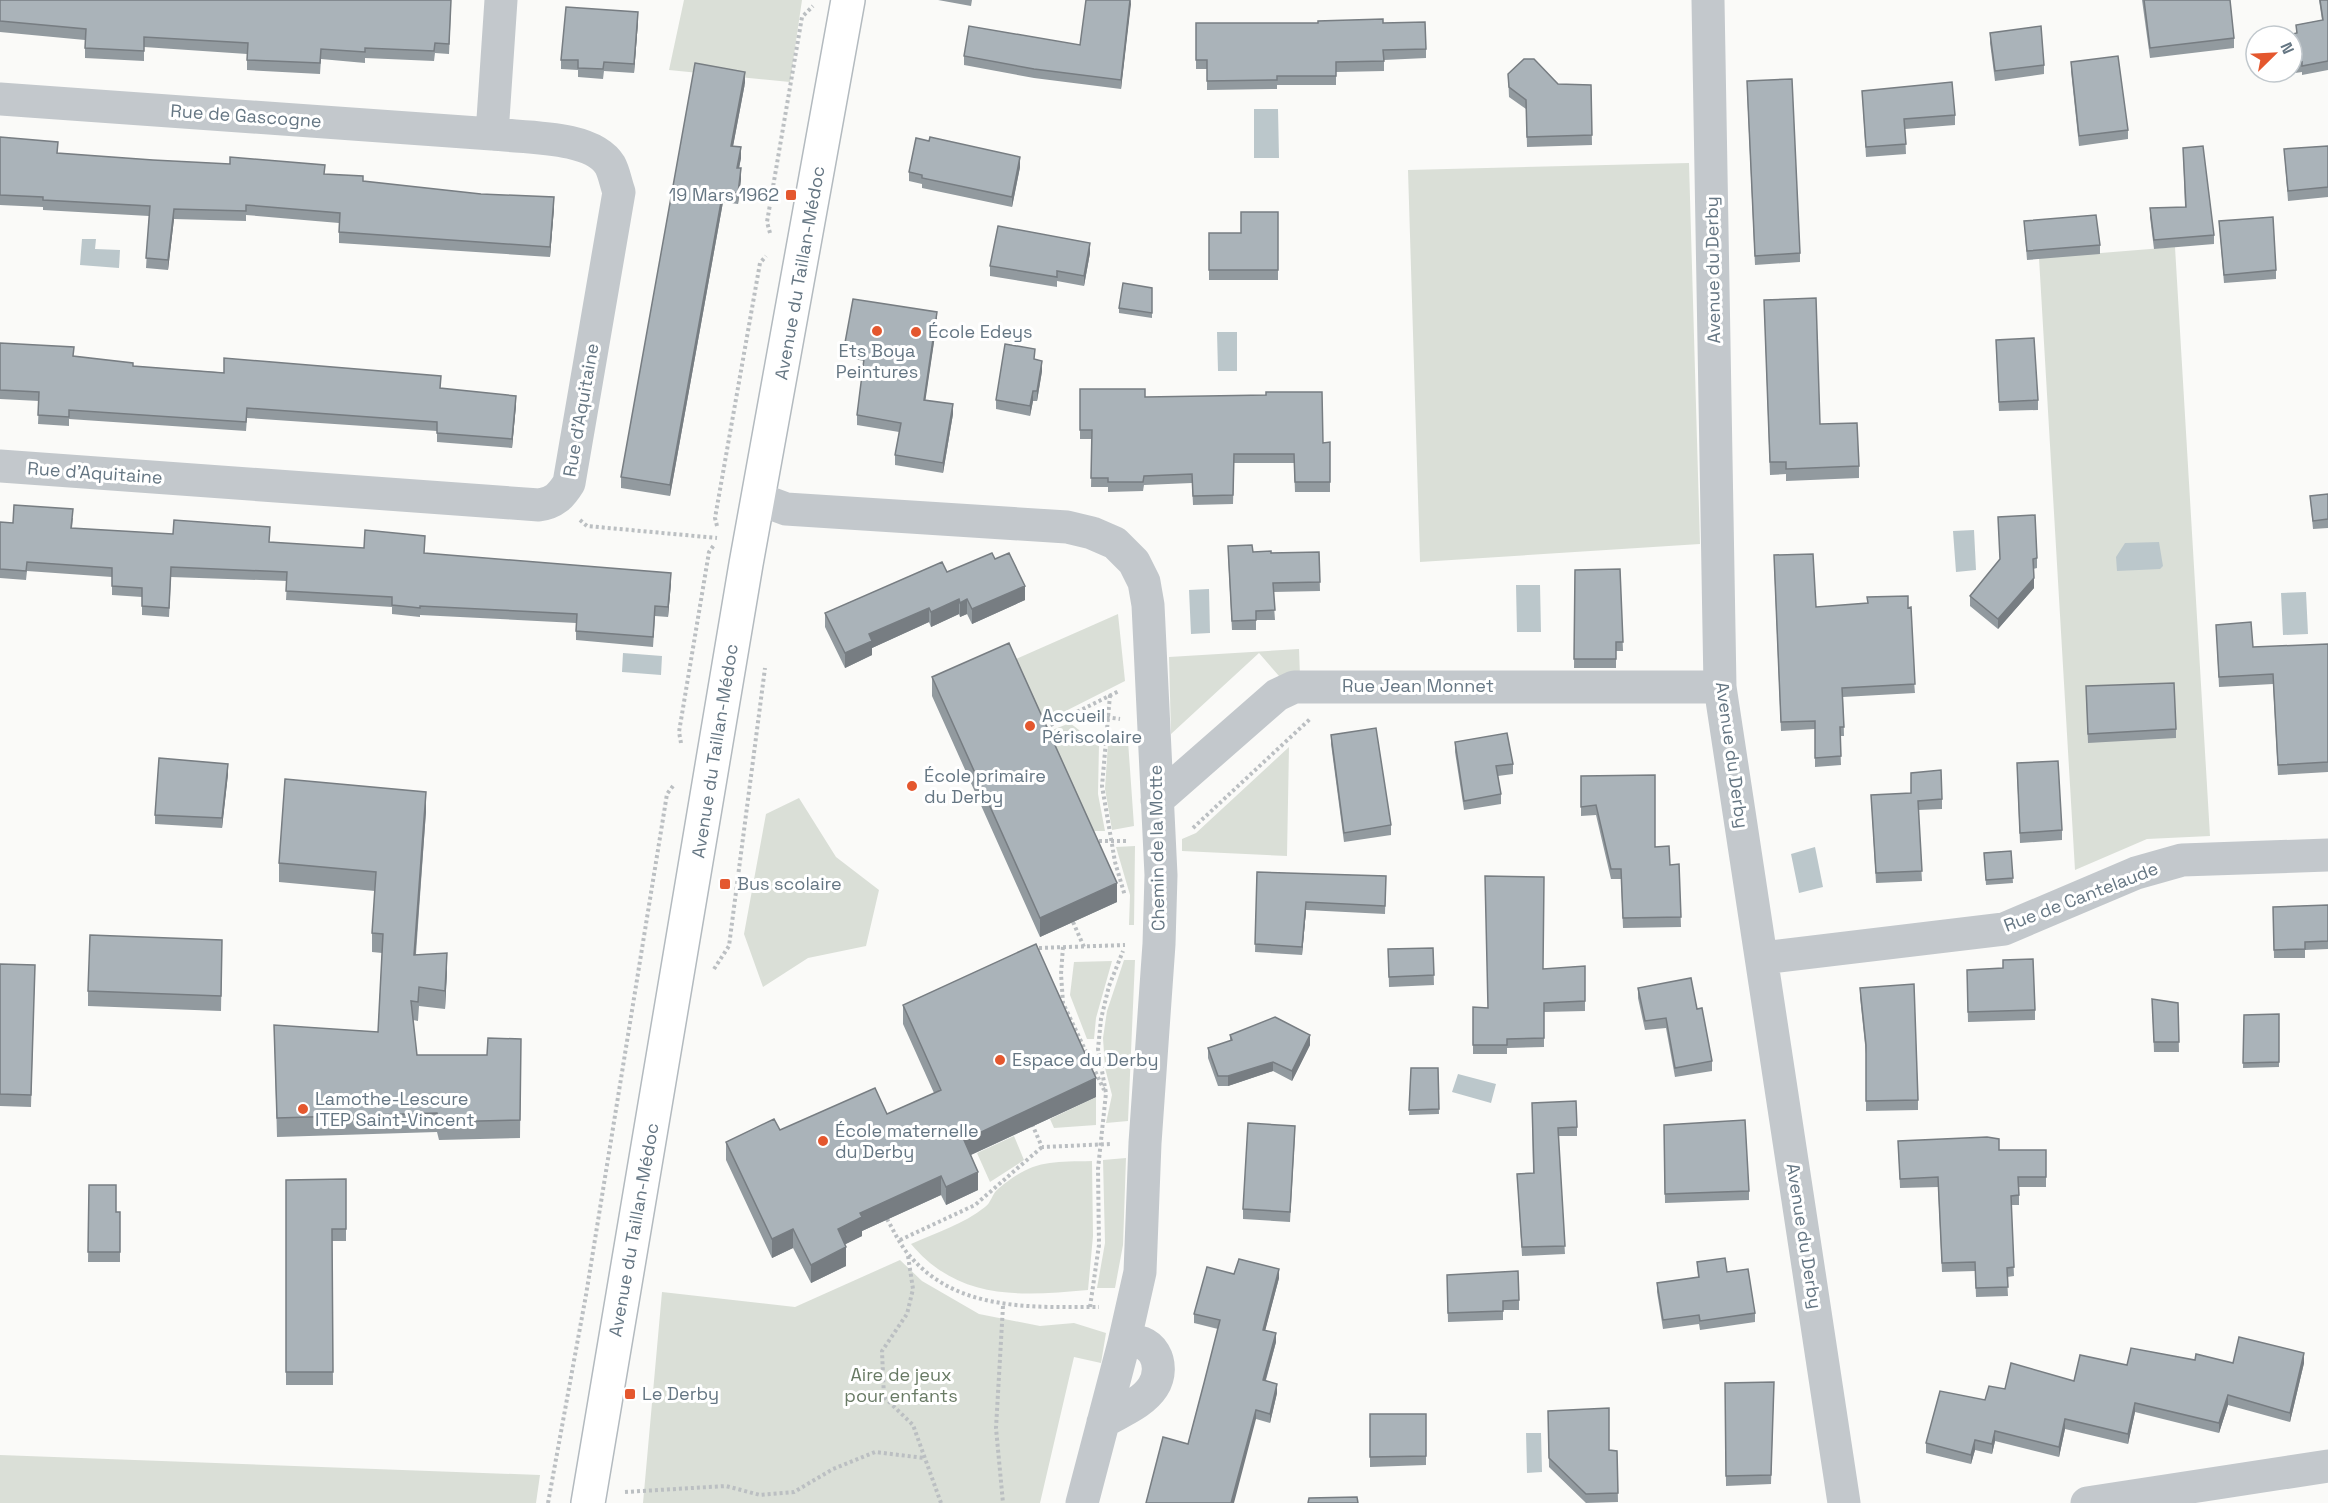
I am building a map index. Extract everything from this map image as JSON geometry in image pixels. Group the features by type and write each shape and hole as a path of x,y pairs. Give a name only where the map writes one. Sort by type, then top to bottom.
{"street":[{"path":"492,134 501,0"},
{"name":"Avenue du Derby","path":"1708,0 1720,687 1844,1503"},
{"name":"Avenue du Taillan-Médoc","path":"588,1503 746,564 759,499 835,1"},
{"name":"Rue de Gascogne","path":"0,99 492,134"},
{"name":"Rue d'Aquitaine","path":"0,466 538,505 549,504 558,499 569,483 619,192 610,165 584,144 492,134"},
{"name":"Chemin de la Motte","path":"759,499 786,509 1067,527 1115,543 1134,562 1144,582 1148,604 1161,875 1159,944 1145,1143 1140,1272 1125,1343 1133,1340 1151,1347 1157,1360 1159,1373 1153,1387 1140,1400 1103,1422 1082,1503"},
{"name":"Rue Jean Monnet","path":"1157,801 1277,695 1294,687 1331,685 1720,687"},
{"name":"Rue de Cantelaude","path":"1763,958 2004,929 2136,873 2182,860 2328,855"},
{"path":"2087,1503 2328,1466"}],"path":[{"path":"769,240 768,222 802,16 806,11 835,1"},
{"path":"679,753 681,742 678,732 701,597 709,552 717,538 715,518 760,263 766,256 768,248"},
{"path":"558,499 587,526 717,538 746,564"},
{"path":"1040,731 1152,675"},
{"path":"1159,841 1181,834 1200,824 1307,724 1331,685"},
{"path":"1110,695 1102,786 1115,861 1126,900"},
{"path":"1075,713 1154,722"},
{"path":"548,1503 586,1295 667,794 673,786 675,776"},
{"path":"1073,922 1084,946"},
{"path":"1090,1307 1099,1245 1099,1145 1106,1093 1098,1049 1101,1019 1109,986 1125,945 1125,934"},
{"path":"1039,948 1159,944"},
{"path":"1063,947 1063,1003 1106,1093"},
{"path":"1031,1124 1042,1147"},
{"path":"900,1240 975,1205 1042,1147 1145,1143"},
{"path":"887,1219 908,1255 913,1289 907,1314 882,1351 884,1398 913,1425 941,1503"},
{"path":"908,1255 934,1277 967,1296 1003,1306 1133,1306"},
{"path":"1003,1306 996,1428 1004,1503"},
{"path":"625,1492 726,1486 760,1495 794,1492 832,1469 875,1452 924,1458"}],"green space":[{"path":"684,0 802,0 790,82 669,70"},
{"path":"1689,163 1700,544 1420,562 1408,170"},
{"path":"2175,247 2210,836 2147,839 2075,870 2039,258"},
{"path":"1118,614 1125,681 1038,725 1009,662"},
{"path":"1299,649 1300,676 1279,676 1259,653 1171,734 1169,657"},
{"path":"1070,723 1079,730 1089,745 1099,744 1098,794 1105,831 1085,831 1042,734"},
{"path":"1128,741 1134,826 1112,830 1105,789 1108,743"},
{"path":"1289,747 1287,856 1182,851 1182,839 1196,833"},
{"path":"799,798 836,857 879,890 866,946 808,958 763,987 744,934 766,814"},
{"path":"1135,846 1134,925 1129,925 1130,895 1116,847"},
{"path":"1124,960 1135,960 1128,1121 1106,1123 1112,1095 1105,1068 1103,1038 1107,1011"},
{"path":"1112,961 1096,1018 1094,1039 1087,1039 1070,995 1074,962"},
{"path":"1096,1097 1096,1125 1054,1128 1050,1119"},
{"path":"1014,1136 1024,1160 990,1182 977,1153"},
{"path":"1126,1158 1123,1245 1115,1288 1097,1288 1105,1243 1103,1160"},
{"path":"1092,1161 1093,1236 1088,1290 1038,1293 992,1291 949,1276 930,1263 911,1244 977,1213 987,1205 998,1189 1031,1168 1042,1164"},
{"name":"Aire de jeux pour enfants","path":"900,1260 922,1281 979,1314 1040,1326 1074,1323 1106,1333 1101,1363 1074,1357 1040,1503 643,1503 662,1292 795,1307"},
{"path":"0,1455 540,1475 536,1503 0,1503"}],"shaded area":[{"path":"1254,109 1278,109 1279,158 1254,158"},
{"path":"82,239 96,239 95,249 120,250 119,268 80,265"},
{"path":"1217,332 1237,332 1237,371 1218,371"},
{"path":"1974,530 1976,570 1956,572 1953,531"},
{"path":"2159,542 2163,566 2160,569 2117,571 2116,557 2125,543"},
{"path":"1516,585 1540,585 1541,632 1517,632"},
{"path":"1209,589 1210,633 1191,634 1189,590"},
{"path":"2306,592 2308,634 2283,635 2281,593"},
{"path":"623,653 662,656 661,675 622,672"},
{"path":"1815,847 1823,887 1799,893 1791,854"},
{"path":"1458,1074 1496,1084 1491,1103 1452,1092"},
{"path":"1526,1433 1541,1433 1542,1472 1527,1473"}],"building":[{"path":"0,0 451,0 449,44 435,43 434,51 365,48 365,52 321,49 320,63 247,60 248,43 144,37 144,51 85,48 86,29 0,21"},
{"path":"1086,0 1130,0 1121,80 1034,69 964,56 969,26 1080,45"},
{"path":"2144,0 2230,0 2234,38 2150,48"},
{"path":"2320,0 2328,0 2328,61 2304,66 2304,24 2301,24 2323,20"},
{"path":"566,7 638,12 634,64 604,62 603,69 578,68 578,60 561,60"},
{"path":"1383,19 1383,23 1425,22 1426,49 1383,50 1384,61 1336,62 1336,76 1277,76 1277,80 1207,81 1207,60 1196,60 1196,23 1318,23 1318,21"},
{"path":"2041,26 2044,65 1995,71 1990,33"},
{"path":"2118,56 2128,130 2079,136 2071,62"},
{"path":"1524,59 1534,59 1558,84 1591,85 1592,135 1527,137 1526,100 1509,87 1508,74"},
{"path":"695,63 745,72 731,146 741,147 737,168 741,168 738,193 723,191 670,485 621,477"},
{"path":"1792,79 1800,253 1755,256 1747,81"},
{"path":"1952,82 1955,115 1904,119 1906,144 1866,147 1862,91"},
{"path":"0,137 58,142 57,153 230,164 230,157 325,165 324,174 363,176 363,181 481,194 554,197 550,247 339,232 340,213 246,205 246,211 174,209 168,260 146,258 150,206 43,200 43,197 0,195"},
{"path":"930,137 1020,157 1012,197 922,178 922,175 909,172 916,138 929,141"},
{"path":"2203,146 2214,235 2154,240 2150,208 2186,207 2183,148"},
{"path":"2328,146 2328,187 2288,191 2284,149"},
{"path":"1241,212 1278,212 1278,270 1209,270 1209,233 1241,233"},
{"path":"2096,215 2100,245 2027,251 2024,221"},
{"path":"2273,217 2276,270 2224,275 2219,221"},
{"path":"998,226 1090,243 1084,276 1057,271 1057,277 990,266"},
{"path":"1123,283 1152,288 1152,313 1119,308"},
{"path":"1816,298 1820,424 1857,423 1859,466 1786,469 1786,462 1770,462 1764,300"},
{"path":"853,299 937,312 924,400 953,404 943,463 895,455 901,423 857,415 865,351 844,348"},
{"path":"2034,338 2038,400 1999,402 1996,340"},
{"path":"0,343 74,347 73,356 133,363 133,366 224,373 224,358 441,376 440,388 516,396 512,439 437,433 437,422 247,408 246,422 69,410 69,417 38,415 39,392 0,390"},
{"path":"1005,344 1035,349 1034,359 1042,361 1037,391 1033,391 1030,406 996,400"},
{"path":"1080,389 1145,389 1145,397 1322,392 1323,443 1330,442 1330,482 1295,482 1294,454 1234,454 1233,495 1193,496 1192,474 1144,476 1143,482 1108,482 1108,478 1091,478 1092,430 1080,430"},
{"path":"2328,494 2328,519 2313,521 2310,496"},
{"path":"14,505 73,509 71,528 173,534 174,520 270,527 269,542 364,548 365,530 425,536 424,553 671,573 668,607 655,606 653,637 576,631 577,614 392,605 392,597 286,591 287,572 171,567 169,608 142,606 142,588 112,586 112,568 27,562 26,571 0,569 0,522 13,523"},
{"path":"2035,515 2037,558 2033,559 2034,578 1998,619 1970,596 2000,559 1998,517"},
{"path":"1252,545 1253,552 1319,552 1320,582 1273,583 1275,610 1256,611 1256,620 1232,621 1228,546"},
{"path":"992,553 995,559 1009,553 1025,586 972,609 967,599 960,603 959,599 931,612 929,608 869,634 872,641 845,653 825,613 942,562 947,572"},
{"path":"1813,554 1816,607 1868,603 1867,597 1908,596 1908,608 1911,607 1915,684 1842,688 1844,727 1840,727 1841,756 1815,758 1815,721 1781,722 1774,555"},
{"path":"1620,569 1623,642 1616,642 1616,659 1574,659 1575,570"},
{"path":"2251,622 2253,647 2328,644 2328,762 2278,765 2273,674 2219,677 2216,625"},
{"path":"1009,643 1117,883 1040,918 932,677"},
{"path":"2174,683 2176,729 2088,734 2086,686"},
{"path":"1376,728 1391,825 1344,833 1331,735"},
{"path":"1507,733 1513,764 1496,766 1501,794 1464,801 1455,742"},
{"path":"159,758 228,764 222,818 155,815"},
{"path":"2058,761 2062,830 2020,833 2017,763"},
{"path":"1941,770 1942,799 1918,801 1922,871 1876,873 1871,795 1911,793 1911,773"},
{"path":"1655,775 1655,847 1669,846 1670,865 1679,864 1681,917 1623,918 1621,869 1611,869 1596,805 1581,807 1581,776"},
{"path":"285,779 426,792 414,955 447,953 445,991 419,987 418,1002 411,1001 417,1055 487,1055 488,1038 521,1039 520,1120 439,1122 437,1113 277,1118 274,1025 378,1032 383,934 372,933 376,872 279,863"},
{"path":"2011,851 2013,878 1986,880 1984,853"},
{"path":"1257,872 1386,876 1385,906 1306,902 1302,947 1255,944"},
{"path":"1485,876 1544,877 1543,969 1585,966 1585,1001 1544,1003 1544,1038 1507,1039 1507,1045 1473,1045 1473,1007 1488,1008"},
{"path":"2328,905 2328,941 2305,942 2305,949 2274,950 2273,907"},
{"path":"90,935 222,940 221,996 88,991"},
{"path":"1036,944 1096,1078 964,1140 978,1172 946,1187 941,1176 860,1213 862,1217 838,1229 846,1247 811,1265 793,1229 772,1239 726,1142 774,1119 780,1130 875,1088 887,1114 941,1090 903,1005"},
{"path":"1433,948 1434,975 1389,977 1388,949"},
{"path":"2033,959 2035,1010 1968,1012 1967,970 2003,968 2003,960"},
{"path":"0,964 35,965 31,1095 0,1094"},
{"path":"1691,978 1697,1009 1702,1008 1712,1061 1675,1068 1666,1018 1645,1021 1638,988"},
{"path":"1914,984 1918,1100 1866,1101 1866,1045 1860,988"},
{"path":"2152,999 2178,1003 2179,1042 2154,1042"},
{"path":"2279,1014 2279,1062 2243,1063 2244,1015"},
{"path":"1275,1017 1310,1035 1292,1071 1273,1062 1228,1076 1218,1076 1208,1048 1232,1040 1230,1035"},
{"path":"1411,1068 1438,1068 1439,1109 1409,1110"},
{"path":"1576,1101 1577,1127 1558,1128 1565,1246 1522,1247 1517,1174 1534,1173 1532,1103"},
{"path":"1745,1120 1749,1191 1665,1194 1664,1125"},
{"path":"1248,1123 1295,1126 1290,1212 1243,1209"},
{"path":"1987,1137 1999,1139 1999,1150 2046,1150 2046,1177 2018,1177 2019,1195 2011,1196 2014,1267 2007,1268 2008,1287 1976,1288 1975,1262 1942,1263 1938,1177 1900,1179 1898,1141"},
{"path":"346,1179 346,1229 332,1229 333,1372 286,1372 286,1180"},
{"path":"89,1185 116,1185 116,1212 120,1212 120,1252 88,1252"},
{"path":"1725,1258 1727,1272 1748,1269 1755,1313 1700,1321 1699,1315 1663,1320 1657,1283 1699,1277 1697,1262"},
{"path":"1239,1259 1279,1269 1263,1330 1276,1333 1263,1380 1277,1384 1270,1414 1256,1410 1231,1503 1146,1503 1163,1437 1188,1444 1204,1383 1220,1320 1194,1314 1207,1267 1234,1274"},
{"path":"1518,1271 1519,1300 1503,1301 1503,1311 1448,1313 1447,1275"},
{"path":"2239,1337 2304,1353 2290,1413 2228,1395 2219,1423 2135,1403 2128,1434 2065,1419 2059,1447 1995,1431 1992,1444 1975,1440 1971,1455 1926,1443 1940,1391 1985,1400 1989,1386 2005,1389 2011,1363 2074,1381 2080,1355 2127,1365 2131,1348 2195,1360 2196,1354 2233,1363"},
{"path":"1774,1382 1771,1475 1726,1476 1725,1383"},
{"path":"1609,1408 1609,1450 1617,1451 1618,1493 1586,1494 1549,1458 1548,1411"},
{"path":"1370,1414 1426,1414 1426,1456 1370,1457"},
{"path":"1357,1497 1358,1503 1308,1503 1309,1498"}],"place":[{"name":"19 Mars 1962","path":"791,195"},
{"name":"Ets Boya Peintures","path":"877,331"},
{"name":"École Edeys","path":"916,332"},
{"name":"Accueil Périscolaire","path":"1030,726"},
{"name":"École primaire du Derby","path":"912,786"},
{"name":"Bus scolaire","path":"725,884"},
{"name":"Espace du Derby","path":"1000,1060"},
{"name":"Lamothe-Lescure ITEP Saint-Vincent","path":"303,1109"},
{"name":"École maternelle du Derby","path":"823,1141"},
{"name":"Le Derby","path":"630,1394"}]}
